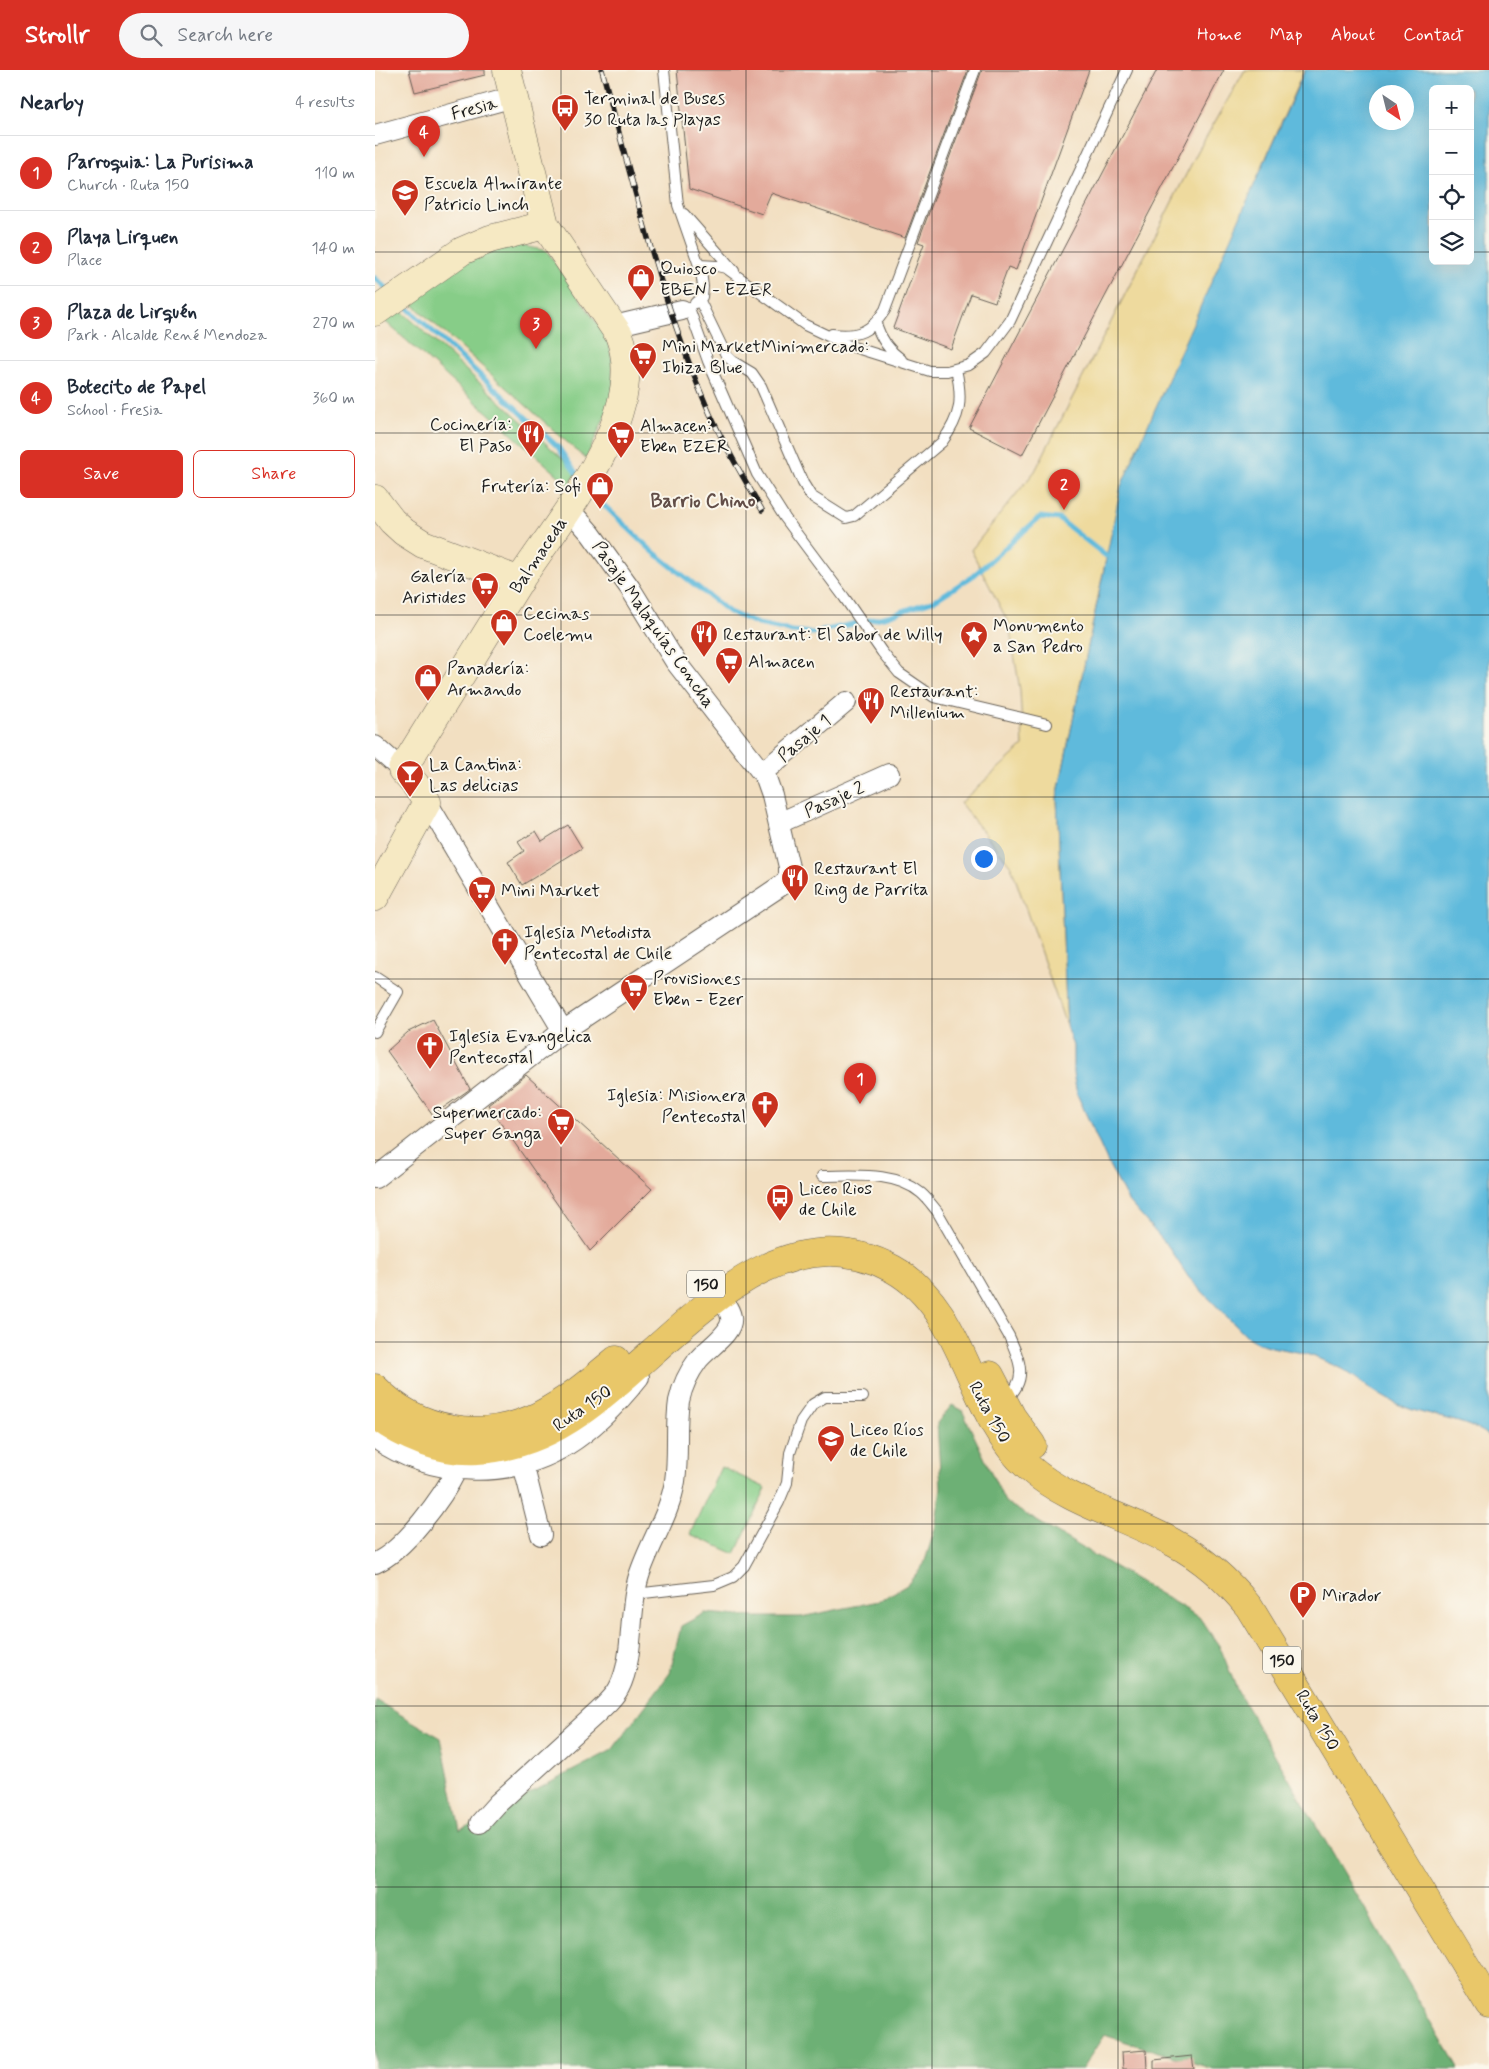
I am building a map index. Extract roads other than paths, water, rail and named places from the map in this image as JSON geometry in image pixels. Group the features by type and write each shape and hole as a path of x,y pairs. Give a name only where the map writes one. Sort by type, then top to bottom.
{"main road":[{"name":"Ruta 150","path":"375,1415 408,1435 437,1446 471,1451 508,1446 546,1433 580,1413 661,1345 713,1290 725,1271 759,1252 808,1238 841,1237 887,1247 901,1253 923,1267 944,1289 963,1320 1003,1402 1022,1432 1048,1460 1081,1481 1185,1530 1218,1552 1247,1579 1275,1617 1489,1973"},
{"name":"Ruta 150","path":"375,1388 393,1405 418,1419 445,1428 487,1431 521,1423 549,1410 713,1290 764,1268 788,1259 812,1254 840,1254 868,1259 894,1270 917,1286 935,1306 944,1320 993,1423 1013,1452 1027,1466 1060,1490 1171,1541 1190,1552 1223,1578 1249,1607 1489,2004"}],"street":[{"path":"377,311 472,246 490,239 545,225 507,70"},
{"name":"Fresia","path":"375,136 514,97"},
{"name":"Balmaceda","path":"402,770 520,581 574,502 595,467 614,423 625,378 624,350 614,326 545,225"},
{"path":"614,326 686,309"},
{"path":"375,500 392,521 404,532 423,544 520,581"},
{"name":"Pasaje Malaquías Concha","path":"563,1031 782,885 789,878 789,867 769,784 675,662 642,605 610,560 574,502"},
{"name":"Pasaje 1","path":"762,773 846,702"},
{"path":"375,746 402,770 415,784 427,802 563,1031 375,1178"},
{"name":"Pasaje 2","path":"779,823 889,774"},
{"path":"375,897 427,802"},
{"path":"480,1823 497,1804 597,1713 616,1692 623,1679 635,1594 641,1570 675,1482 681,1392 696,1362 709,1347 726,1334 730,1326 731,1316 713,1290"},
{"path":"375,1438 392,1449 421,1461 457,1469 492,1469 523,1464 557,1451 590,1428 625,1394 661,1345"},
{"path":"523,1464 541,1535"},
{"path":"375,1563 388,1556 431,1511 445,1492 457,1469"}],"lane":[{"path":"665,70 678,205 699,266 703,287 702,297 686,309 757,474 785,518 899,673 934,697 1047,724"},
{"path":"823,334 846,336 863,332 876,324 885,310 975,70"},
{"path":"678,205 686,218 739,276 767,299 805,325 847,345 930,371 956,369 969,365 987,353 1010,321 1127,70"},
{"path":"699,266 717,266 739,276"},
{"path":"699,299 726,355 732,361 752,373 761,386 803,483 811,496 847,518 854,516 942,442 952,428 957,414 961,392 956,369"},
{"path":"876,324 883,342 893,354 908,364"},
{"path":"375,977 398,992 375,1032"},
{"path":"821,1176 877,1176 907,1184 921,1193 937,1211 1009,1336 1018,1356 1021,1378 1015,1392 1003,1402"},
{"path":"635,1594 714,1585 733,1577 744,1566 779,1502 787,1483 792,1445 801,1421 813,1404 825,1398 863,1397"}],"water":[{"path":"1305,70 1489,70 1489,1436 1469,1425 1413,1410 1395,1403 1375,1392 1346,1371 1315,1357 1271,1347 1246,1336 1189,1278 1168,1246 1128,1201 1108,1163 1077,1094 1073,1073 1073,1046 1067,1028 1057,798 1121,486"}],"waterway":[{"path":"375,278 389,291"},
{"path":"401,302 558,447 578,476"},
{"path":"589,491 651,550 729,612 758,624 792,631 813,633 888,616 935,600 973,576 1040,517 1059,519 1106,556"}],"railway":[{"path":"602,70 661,282 675,325 719,434 762,510"}],"place":[{"name":"Terminal de Buses 30 Ruta las Playas","path":"565,132"},
{"name":"Botecito de Papel","path":"424,157"},
{"name":"Escuela Almirante Patricio Linch","path":"405,217"},
{"name":"Quiosco EBEN - EZER","path":"641,302"},
{"name":"Plaza de Lirquén","path":"536,349"},
{"name":"Mini MarketMinimercado: Ibiza Blue","path":"643,380"},
{"name":"Cocinería: El Paso","path":"531,458"},
{"name":"Almacen: Eben EZER","path":"621,459"},
{"name":"Frutería: Sofi","path":"600,510"},
{"name":"Playa Lirquen","path":"1064,510"},
{"name":"Galería Aristides","path":"485,610"},
{"name":"Cecinas Coelemu","path":"504,647"},
{"name":"Restaurant: El Sabor de Willy","path":"704,658"},
{"name":"Monumento a San Pedro","path":"974,659"},
{"name":"Almacen","path":"729,685"},
{"name":"Panadería: Armando","path":"428,702"},
{"name":"Restaurant: Millenium","path":"871,725"},
{"name":"La Cantina: Las delicias","path":"410,798"},
{"name":"Restaurant El Ring de Parrita","path":"795,902"},
{"name":"Mini Market","path":"482,914"},
{"name":"Iglesia Metodista Pentecostal de Chile","path":"505,966"},
{"name":"Provisiones Eben - Ezer","path":"634,1012"},
{"name":"Iglesia Evangelica Pentecostal","path":"430,1070"},
{"name":"Parroquia: La Purisima","path":"860,1104"},
{"name":"Iglesia: Misionera Pentecostal","path":"765,1129"},
{"name":"Supermercado: Super Ganga","path":"561,1146"},
{"name":"Liceo Rios de Chile","path":"780,1222"},
{"name":"Liceo Ríos de Chile","path":"831,1463"},
{"name":"Mirador","path":"1303,1619"}],"district":[{"name":"Barrio Chino","path":"703,500"}]}
